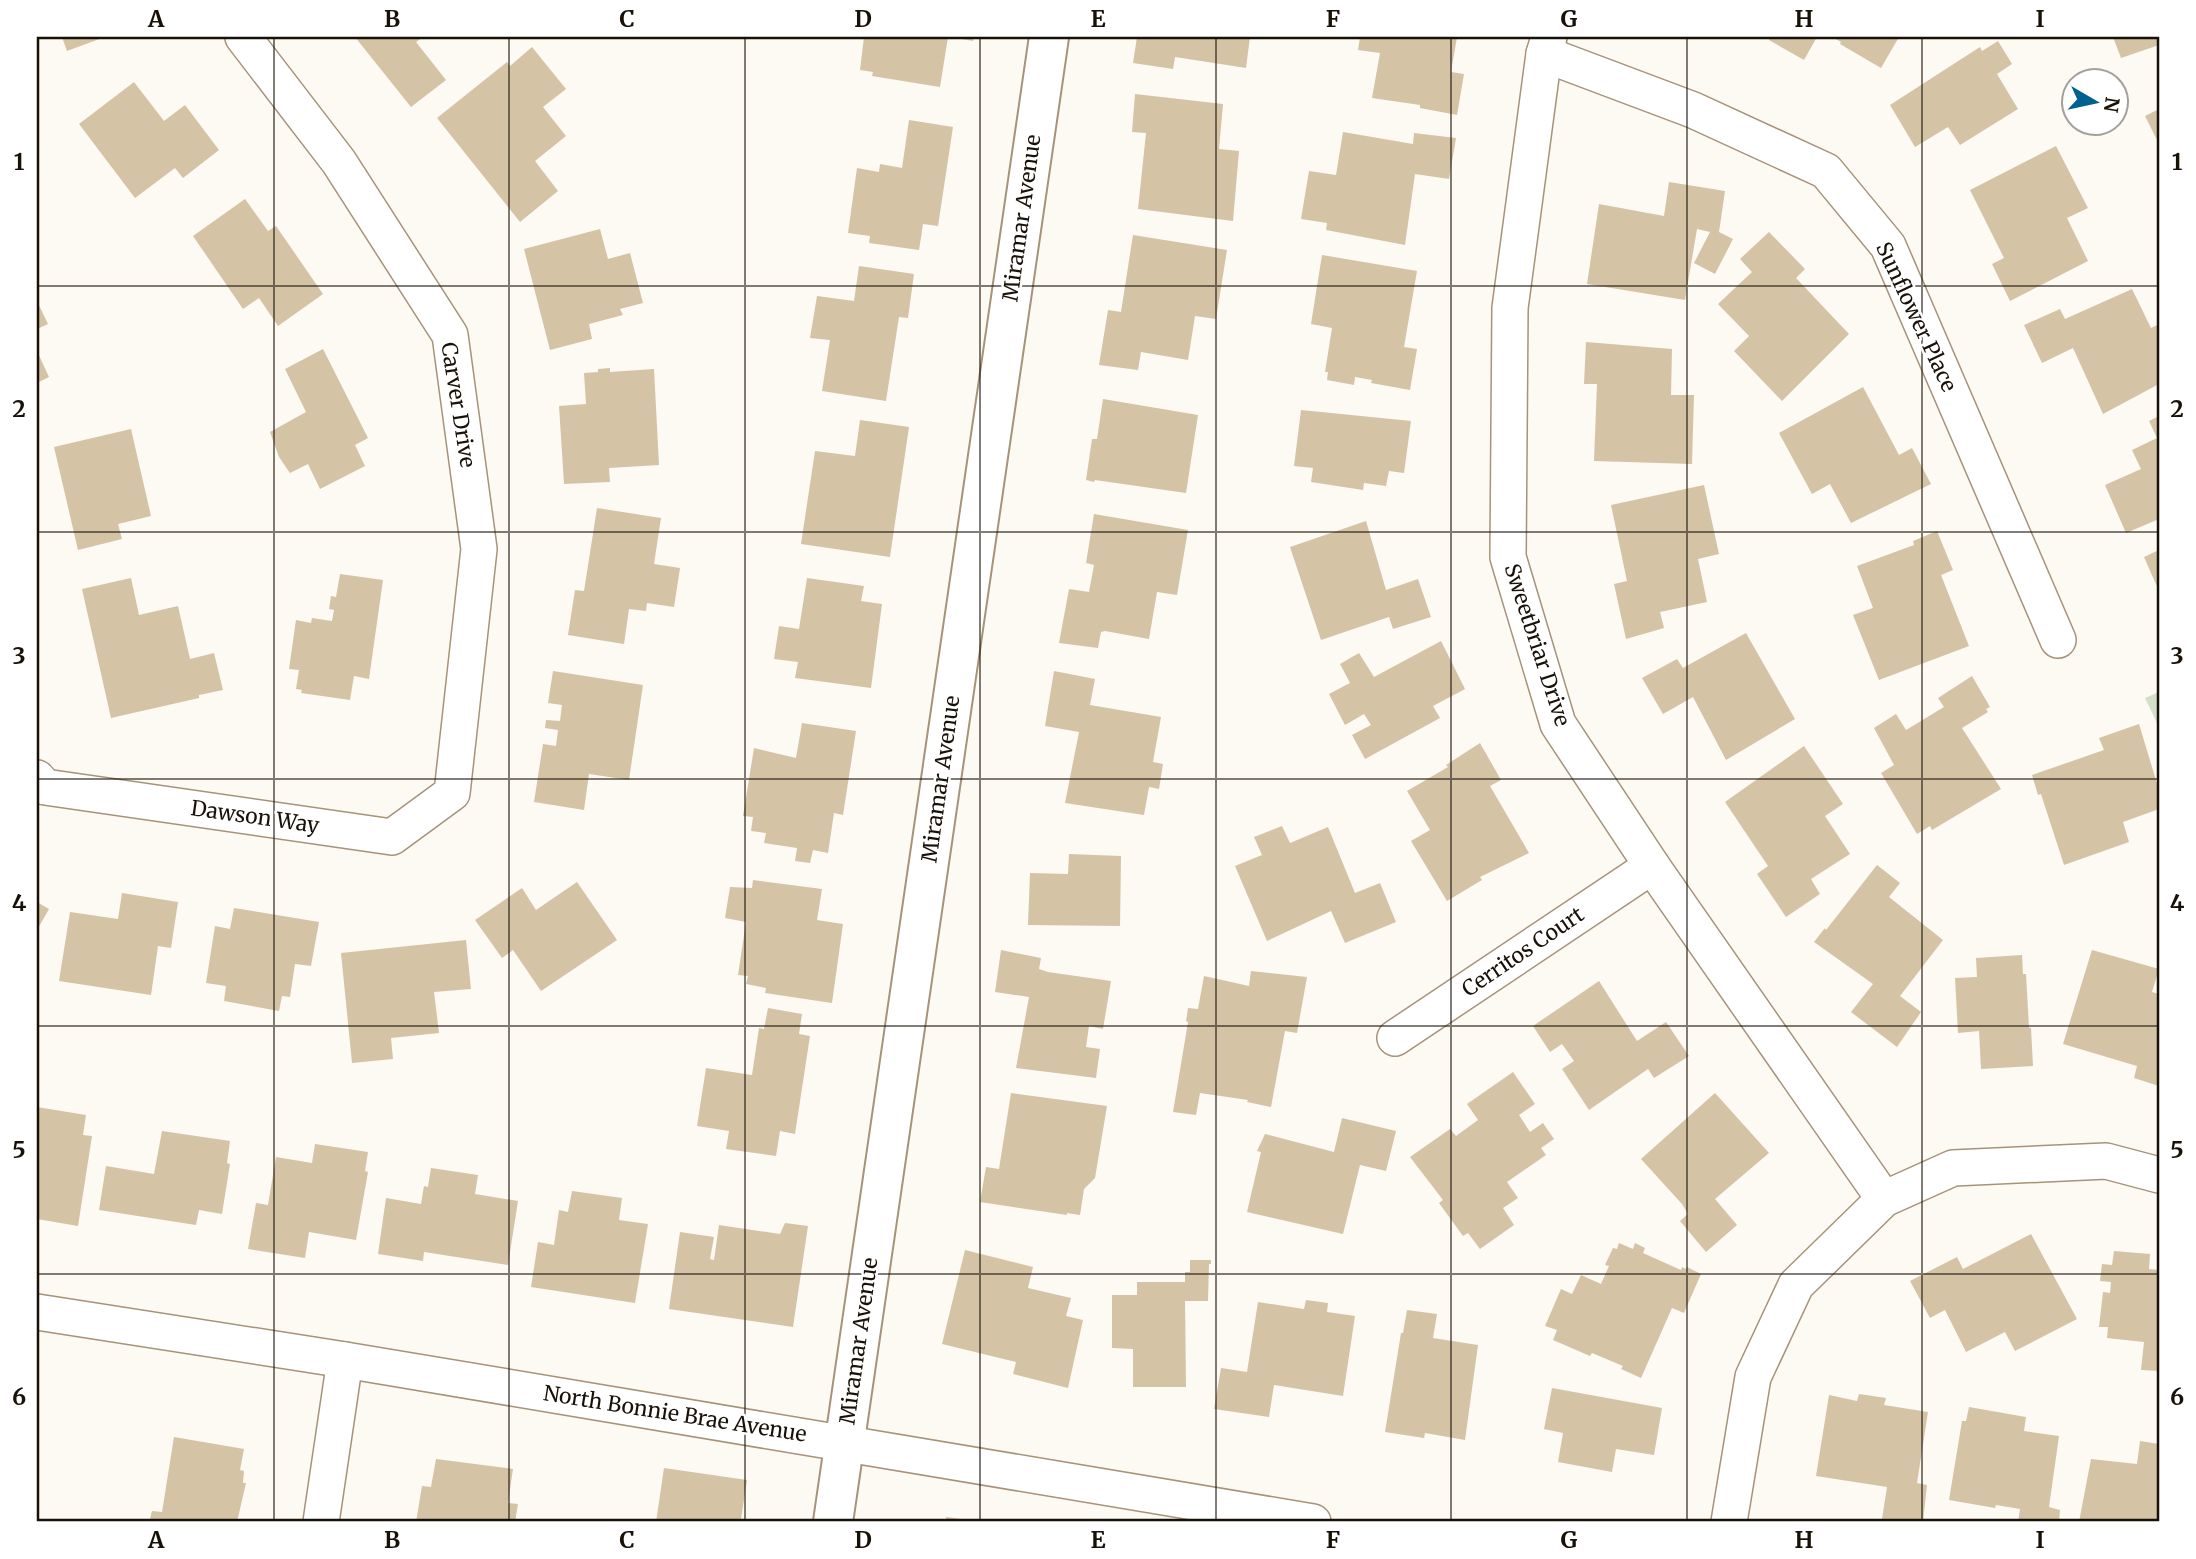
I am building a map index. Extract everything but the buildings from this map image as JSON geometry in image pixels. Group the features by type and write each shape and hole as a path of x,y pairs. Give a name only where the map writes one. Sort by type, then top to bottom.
{"street":[{"name":"Carver Drive","path":"243,37 340,162 450,335 479,550 452,793"},
{"name":"Miramar Avenue","path":"832,1522 1049,37"},
{"name":"Sunflower Place","path":"1546,45 1826,171 1888,246 2058,640"},
{"name":"Sweetbriar Drive","path":"1546,45 1510,308 1508,557 1558,724 1652,866 1884,1199"},
{"name":"Dawson Way","path":"41,782 392,837 452,793"},
{"name":"Cerritos Court","path":"1395,1038 1652,866"},
{"path":"1729,1522 1753,1377 1796,1285 1884,1199 1953,1168 2106,1161 2159,1175"},
{"name":"North Bonnie Brae Avenue","path":"37,1312 844,1442 1313,1522"},
{"path":"321,1522 345,1360"}],"green space":[{"path":"2159,692 2159,727 2145,698"}]}
